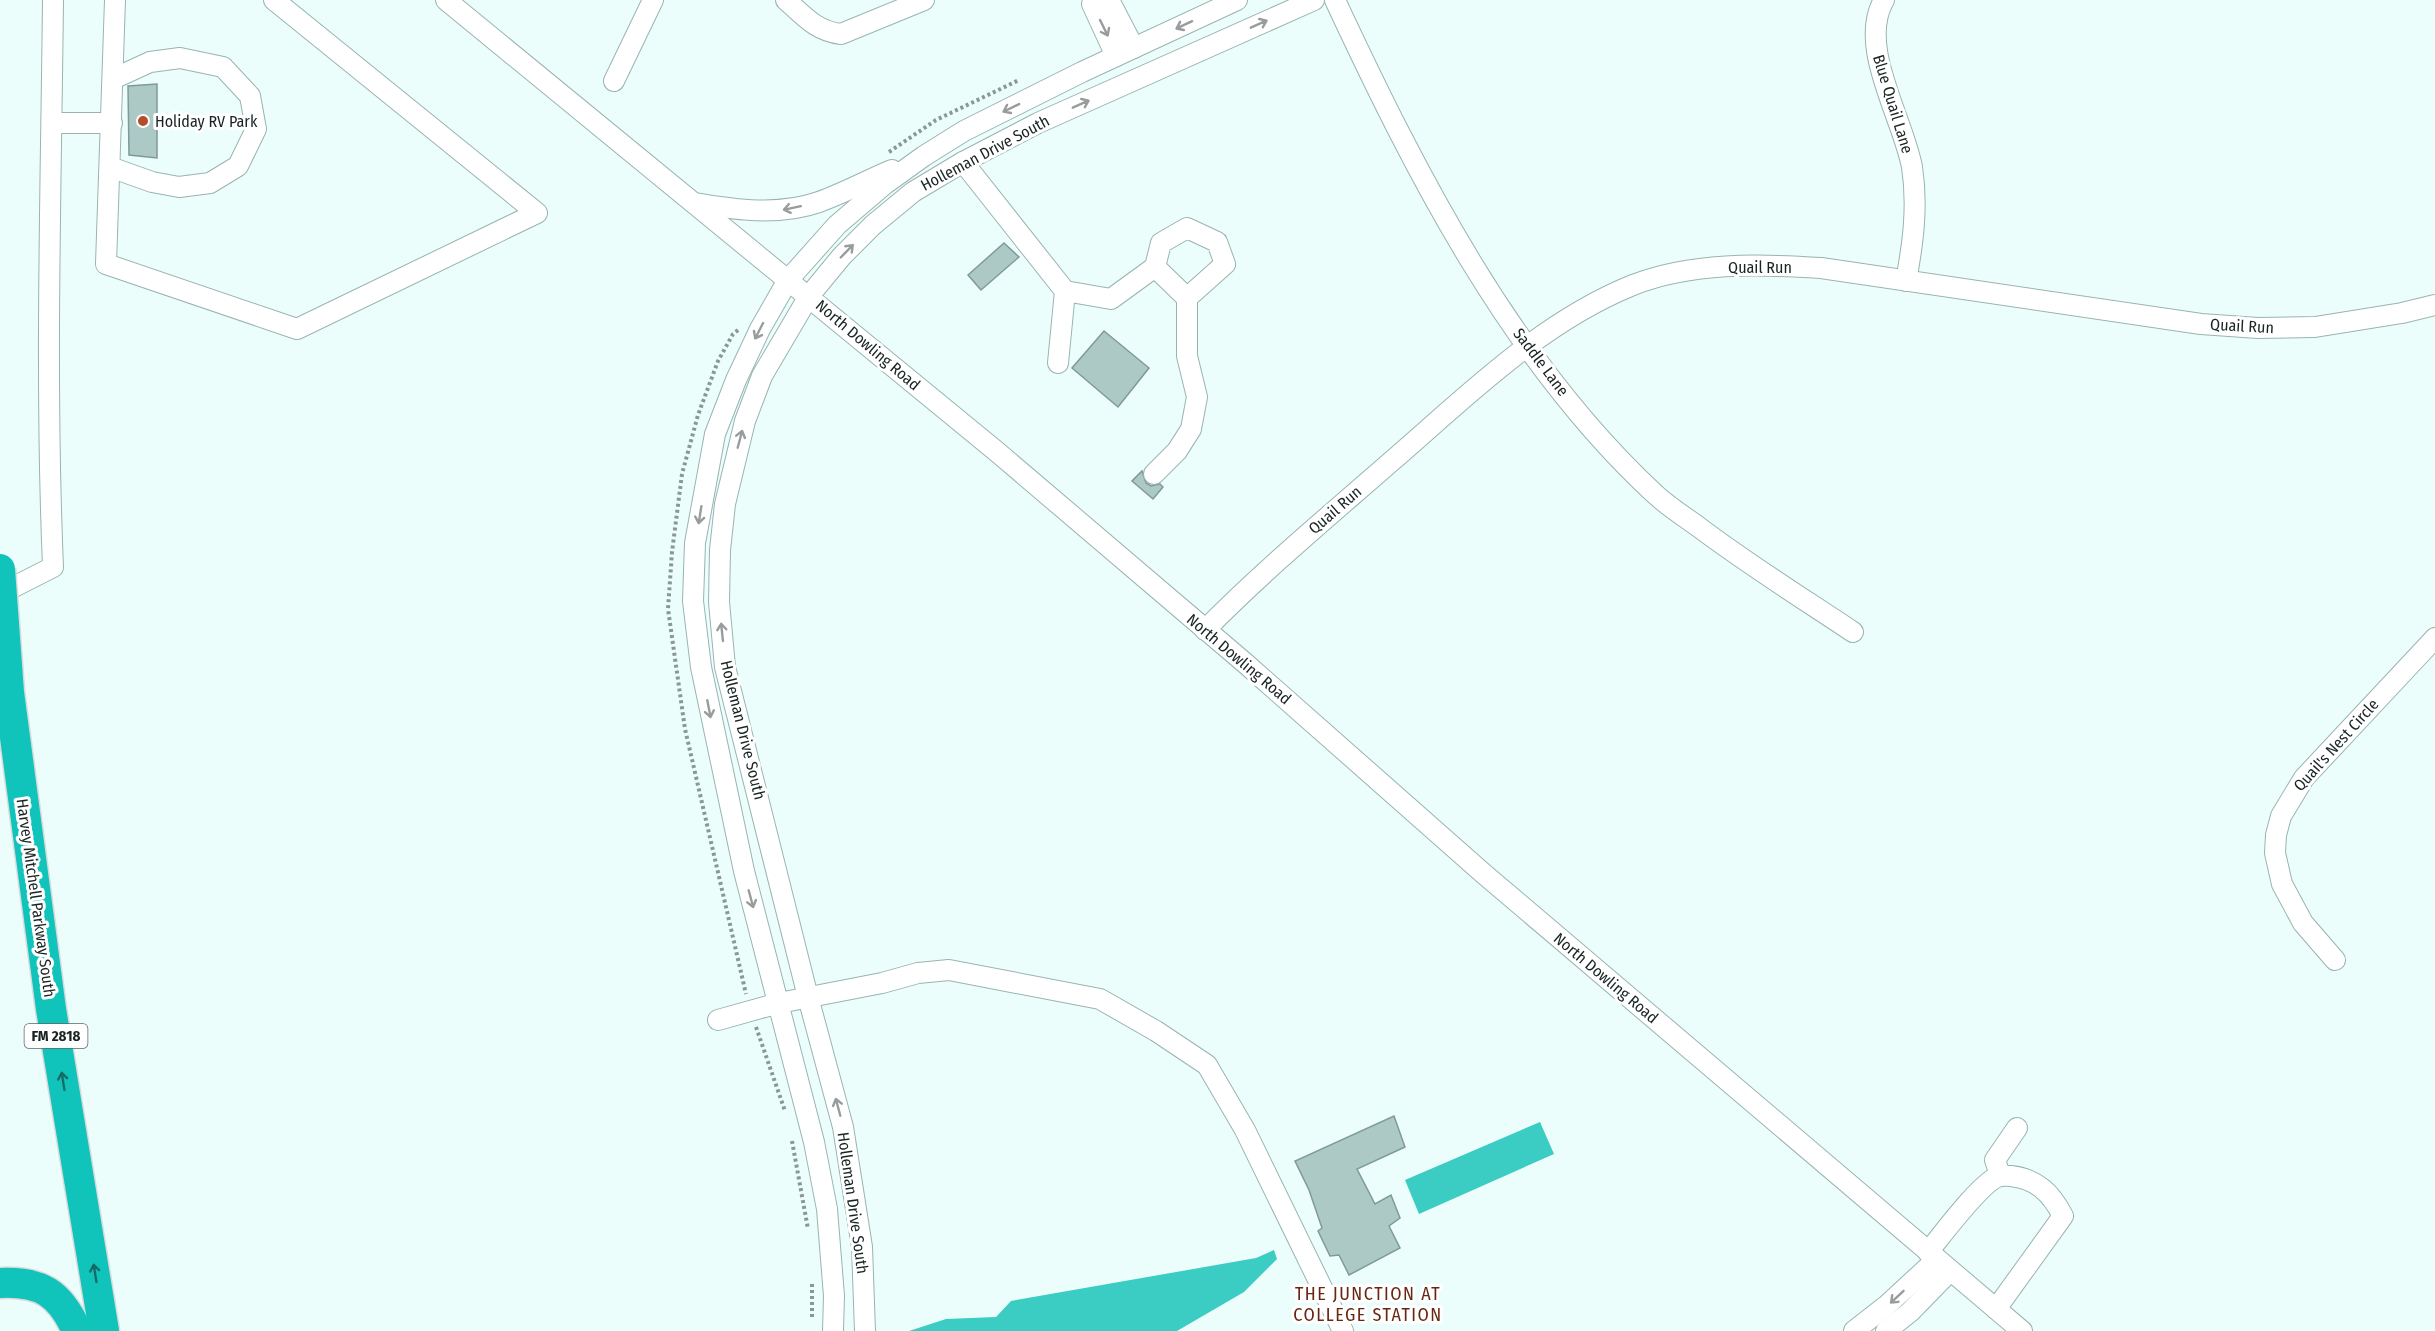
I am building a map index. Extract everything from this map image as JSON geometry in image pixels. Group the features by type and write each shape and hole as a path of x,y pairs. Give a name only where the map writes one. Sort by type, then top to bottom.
{"highway":[{"name":"Harvey Mitchell Parkway South","path":"0,569 9,692 51,1010 104,1331"},
{"path":"0,1283 18,1282 42,1288 60,1301 77,1331"}],"street":[{"path":"0,594 53,567 49,478 48,284 53,0"},
{"path":"115,0 106,264 297,329 537,213 274,0"},
{"name":"North Dowling Road","path":"446,0 996,451 1245,663 1484,874 2022,1331"},
{"path":"614,81 653,0"},
{"path":"786,0 817,27 827,33 841,34 924,0"},
{"path":"1094,0 1092,4 1116,56"},
{"path":"1109,0 1134,48"},
{"name":"Holleman Drive South","path":"833,1331 834,1296 827,1209 814,1142 744,871 701,667 693,601 695,543 715,434 760,328 788,280 837,225 885,184 964,131 1116,56 1237,0"},
{"name":"Holleman Drive South","path":"865,1331 862,1247 843,1127 725,667 719,602 720,550 725,504 745,422 762,376 809,296 842,256 873,225 913,192 963,162 1038,123 1314,0"},
{"name":"Saddle Lane","path":"1335,0 1401,136 1446,221 1527,348 1605,446 1658,497 1719,543 1853,632"},
{"name":"Blue Quail Lane","path":"1884,0 1875,25 1875,46 1886,87 1908,147 1914,189 1914,241 1906,281"},
{"path":"110,167 152,182 179,187 210,183 238,166 256,129 250,96 223,68 180,58 150,62 113,79"},
{"path":"52,123 112,123"},
{"path":"694,203 740,210 781,210 818,202 924,156"},
{"path":"963,162 1065,291 1111,299 1155,267 1161,243 1187,228 1217,242 1225,264 1186,297"},
{"name":"Quail Run","path":"1205,630 1248,586 1438,421 1527,348 1572,316 1633,285 1664,275 1696,269 1782,265 1821,268 2201,324 2258,328 2344,323 2402,313 2435,304"},
{"path":"1154,474 1177,451 1191,429 1197,397 1187,356 1186,297 1155,267"},
{"path":"1058,363 1065,291"},
{"name":"Quail's Nest Circle","path":"2335,960 2303,923 2282,884 2275,853 2276,835 2281,816 2291,797 2310,771 2435,638"},
{"path":"718,1020 779,1003 882,983 918,973 950,970 1100,999 1156,1031 1207,1065 1245,1130 1343,1331"},
{"path":"2000,1175 1995,1160 2017,1128"},
{"path":"1886,1331 1910,1312 1938,1261 1955,1218 1990,1181 2000,1175 2024,1178 2039,1185 2055,1199 2063,1216 1996,1309"},
{"path":"1854,1331 1938,1261"}],"path":[{"path":"879,156 936,120 1023,78"},
{"path":"741,327 733,334 718,361 698,415 682,474 672,552 668,609 685,729 750,1011 786,1116"},
{"path":"792,1138 810,1239"},
{"path":"812,1273 812,1319"}],"water":[{"path":"1540,1122 1554,1154 1419,1214 1405,1180"},
{"path":"1274,1250 1277,1259 1244,1292 1177,1331 909,1331 946,1319 996,1317 1011,1301 1256,1258"}],"building":[{"name":"Holiday RV Park","path":"157,84 157,158 129,155 128,86"},
{"path":"1004,243 1019,257 981,290 968,275"},
{"path":"1104,331 1149,368 1118,407 1072,368"},
{"path":"1142,471 1146,483 1151,486 1160,484 1163,487 1153,499 1132,481"},
{"path":"1394,1116 1405,1147 1357,1169 1375,1204 1391,1195 1400,1218 1389,1226 1400,1248 1349,1275 1339,1255 1330,1256 1318,1231 1322,1228 1309,1190 1295,1161"}],"place":[{"name":"Holiday RV Park","path":"143,121"}],"district":[{"name":"THE JUNCTION AT COLLEGE STATION","path":"1368,1304"}]}
